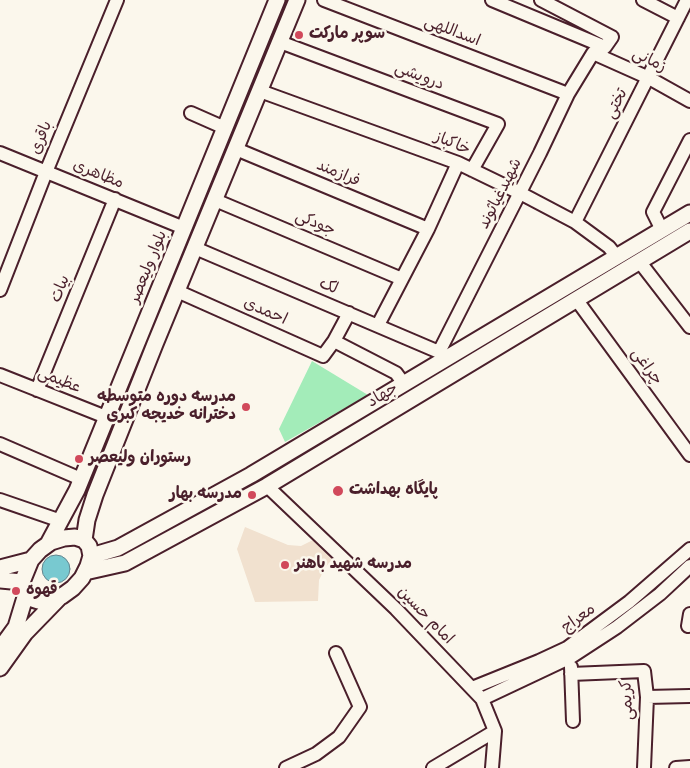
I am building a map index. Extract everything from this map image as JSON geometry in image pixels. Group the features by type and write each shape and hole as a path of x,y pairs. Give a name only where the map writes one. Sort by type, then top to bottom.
{"main road":[{"name":"بلوار ولیعصر","path":"48,544 79,484 278,0"},
{"path":"84,540 87,520 95,495 297,0"},
{"path":"225,128 242,134"},
{"name":"جهاد","path":"91,556 118,548 251,475 404,384 442,356 493,330 690,213"},
{"name":"جهاد","path":"85,572 125,563 267,486 690,231"},
{"path":"493,330 501,345"},
{"path":"359,410 366,426"},
{"path":"79,484 95,495"},
{"path":"75,537 84,540 89,546 91,556 85,572 73,588 62,596 1,660 21,614 24,588 31,560 48,544 64,538 75,537"},
{"path":"118,548 125,563"},
{"path":"0,568 31,560"},
{"path":"0,580 24,588 30,598 38,601 62,596"}],"street":[{"name":"باقری","path":"0,290 117,0"},
{"name":"اسداللهی","path":"324,0 568,94"},
{"path":"492,0 605,47 612,37 542,0"},
{"path":"643,0 678,18"},
{"name":"تختی","path":"575,222 687,0"},
{"name":"درویشی","path":"280,42 498,124 472,170"},
{"name":"شهید‌غیاثوند","path":"442,356 568,94 593,52"},
{"name":"زمانی","path":"593,52 649,78 690,101"},
{"name":"خاکباز","path":"260,91 458,163 575,222 610,247 617,256"},
{"path":"191,113 225,128"},
{"path":"662,230 653,212 690,140"},
{"name":"فرازمند","path":"236,149 428,229"},
{"name":"مظاهری","path":"0,153 184,228"},
{"path":"378,326 428,229 458,163"},
{"name":"بیات","path":"38,390 115,199"},
{"name":"جودکی","path":"215,200 402,278"},
{"name":"لک","path":"195,248 349,313 442,356"},
{"path":"639,261 690,326"},
{"name":"احمدی","path":"177,291 323,356 334,342"},
{"name":"چراغی","path":"576,299 690,455"},
{"path":"349,313 334,342 396,373 404,384"},
{"name":"عظیمی","path":"0,375 106,417"},
{"path":"0,444 79,484"},
{"name":"امام حسین","path":"267,486 396,609 482,699"},
{"path":"0,500 61,521"},
{"name":"معراج","path":"472,688 539,662 567,648 629,602 690,549"},
{"name":"معراج","path":"482,699 571,657 618,627 660,594 690,566"},
{"path":"286,768 316,754 339,737 360,707 336,653"},
{"path":"571,657 573,721"},
{"name":"کریمی","path":"571,674 644,671 647,697 644,768"},
{"path":"647,697 690,696"},
{"path":"482,699 494,730 492,768"},
{"path":"432,768 494,730"},
{"path":"676,768 690,767"}],"shaded area":[{"name":"مدرسه شهید باهنر","path":"245,527 288,545 301,546 317,538 334,557 325,568 319,580 318,601 255,602 237,549"}],"green space":[{"path":"312,361 368,395 285,442 279,429"}],"water":[{"path":"56,555 66,559 70,569 66,579 56,583 46,579 42,569 46,559"}],"place":[{"name":"سوپر مارکت","path":"299,35"},
{"name":"مدرسه دوره متوسطه دخترانه خدیجه کبری","path":"246,407"},
{"name":"رستوران ولیعصر","path":"79,459"},
{"name":"پایگاه بهداشت","path":"338,491"},
{"name":"مدرسه بهار","path":"252,495"},
{"name":"مدرسه شهید باهنر","path":"285,565"},
{"name":"قهوه","path":"16,591"}]}
